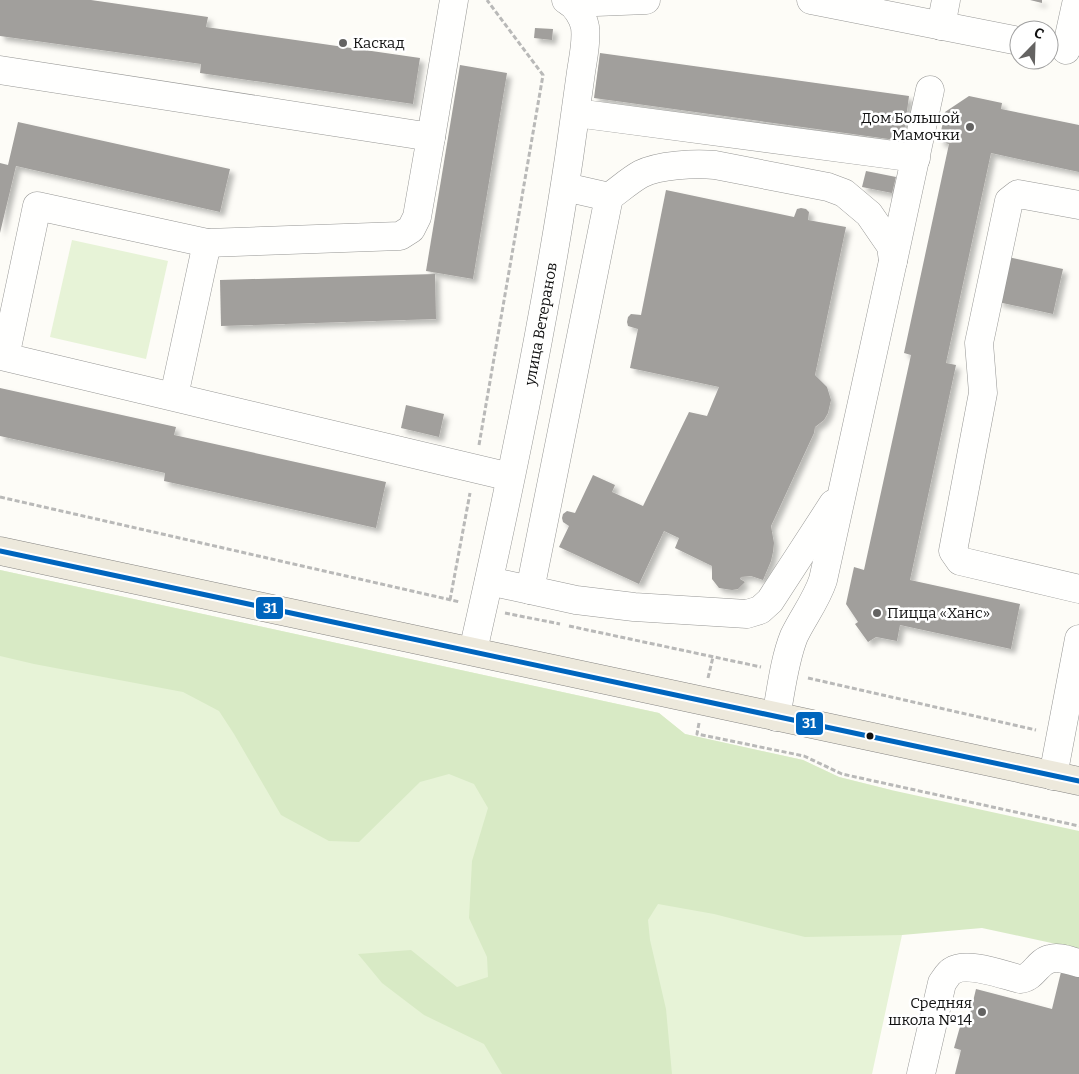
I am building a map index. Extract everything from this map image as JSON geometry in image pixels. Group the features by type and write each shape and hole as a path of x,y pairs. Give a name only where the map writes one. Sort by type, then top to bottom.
{"main road":[{"path":"0,551 1079,781"}],"street":[{"path":"454,0 417,217 411,229 400,236 207,243 37,206 5,357 510,477"},
{"path":"569,1 646,0"},
{"path":"811,0 943,13 1009,37"},
{"path":"1065,50 1077,0"},
{"name":"улица Ветеранов","path":"473,651 489,582 535,351 576,113 585,40 581,17 569,1"},
{"path":"0,70 431,137"},
{"path":"776,717 789,651 794,636 815,601 823,580 930,90"},
{"path":"576,113 916,158"},
{"path":"530,590 608,197 642,174 659,169 699,164 828,187 844,193 869,214 891,246 893,262"},
{"path":"564,187 608,197"},
{"path":"1079,205 1018,194 1009,201 979,343 983,393 953,550 960,561 1079,589"},
{"path":"174,396 207,243"},
{"path":"489,582 576,600 634,607 747,614 760,610 770,601 844,488"},
{"path":"1053,776 1079,639"},
{"path":"921,1074 942,983 950,971 971,967 1026,979 1049,959 1057,958 1079,963"}],"path":[{"path":"450,600 475,469 543,75 487,0"},
{"path":"697,734 804,756 842,774 1079,826"}],"green space":[{"path":"72,240 168,261 146,359 50,337"},
{"path":"0,570 659,713 685,734 803,760 839,777 891,790 902,935 872,1074 0,1074"},
{"path":"0,570 659,713 685,734 803,760 839,777 891,790 1079,831 1079,949 982,928 902,935 805,937 714,914 658,904 648,920 650,940 666,1009 672,1074 502,1074 484,1044 424,1015 382,983 358,954 411,950 457,987 488,977 487,957 469,918 472,861 488,808 474,784 449,774 420,782 359,842 329,841 281,815 219,711 183,692 0,656"}],"building":[{"path":"0,0 91,0 208,17 206,27 420,58 413,104 200,73 201,64 0,36"},
{"path":"1030,0 1042,0 1042,3"},
{"path":"535,28 553,29 552,40 534,38"},
{"path":"600,53 909,96 903,141 594,98"},
{"path":"460,65 507,73 473,279 426,271"},
{"path":"969,96 1002,103 1001,109 1079,125 1079,172 991,153 946,363 956,365 910,580 1020,604 1011,649 900,625 897,641 876,637 868,642 855,624 858,622 846,604 854,567 864,570 911,355 904,353 949,144 939,141 945,112"},
{"path":"18,122 230,169 220,212 16,166 0,233 0,163 8,165"},
{"path":"866,171 896,177 892,193 862,187"},
{"path":"666,190 794,217 797,209 806,209 809,212 808,220 846,227 815,375 827,387 831,400 828,413 824,420 815,427 814,433 771,526 774,543 773,552 763,580 751,576 741,577 740,579 745,582 738,589 719,588 712,579 712,566 675,548 679,538 664,531 639,584 559,547 569,526 563,522 563,514 567,511 575,513 593,475 615,485 612,492 643,506 689,412 707,416 719,387 630,368 638,329 628,326 628,317 631,314 641,315"},
{"path":"1008,257 1063,269 1053,314 998,302"},
{"path":"435,274 436,319 221,326 220,280"},
{"path":"0,388 176,427 174,435 386,482 376,528 164,481 165,473 0,436"},
{"path":"406,405 444,414 439,437 401,428"},
{"path":"1061,972 1079,977 1079,1074 955,1074 961,1050 954,1048 963,1016 969,1018 976,989 1052,1009"}],"transit line":[{"name":"31","path":"0,551 1079,781"}],"place":[{"name":"Каскад","path":"343,43"},
{"name":"Дом Большой Мамочки","path":"970,127"},
{"name":"Пицца «Ханс»","path":"877,613"},
{"name":"Средняя школа №14","path":"982,1012"}]}
